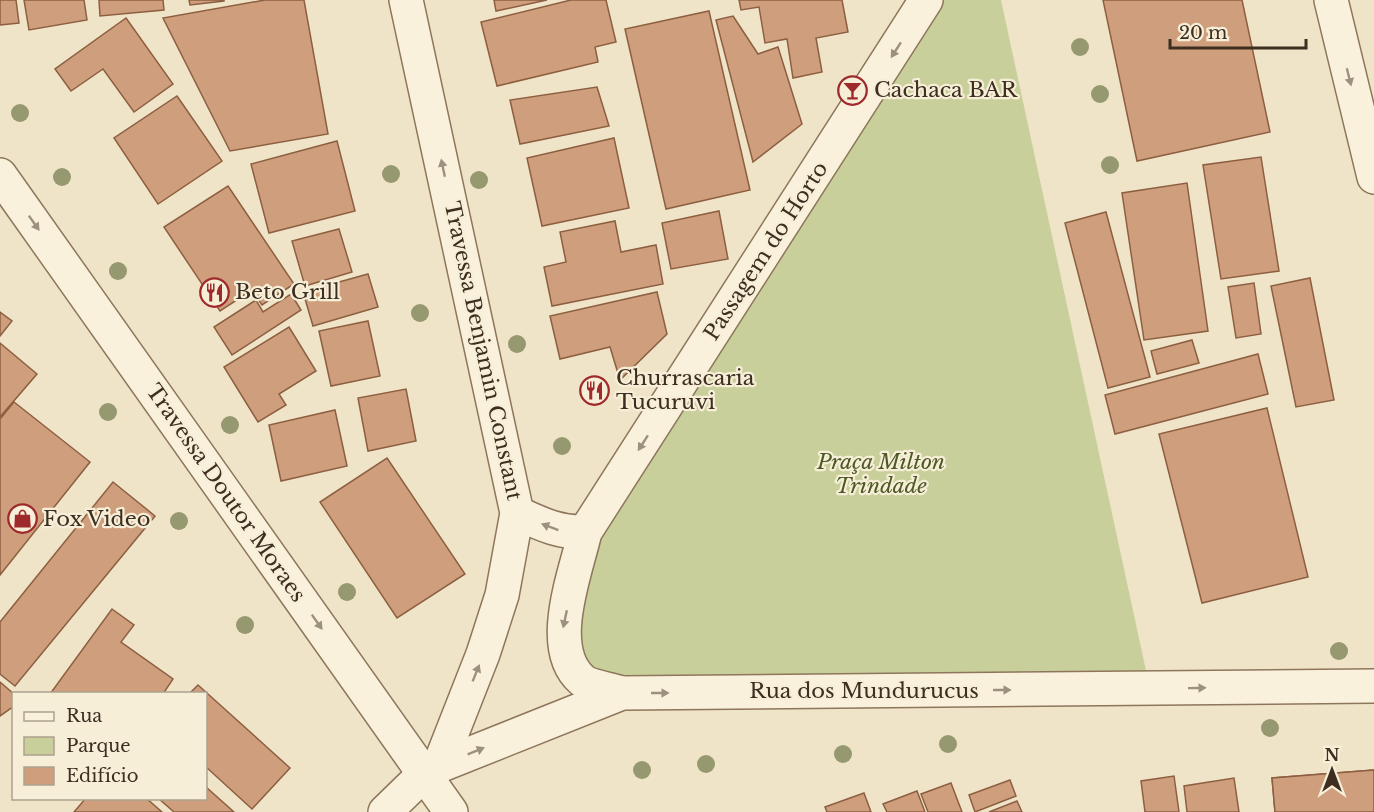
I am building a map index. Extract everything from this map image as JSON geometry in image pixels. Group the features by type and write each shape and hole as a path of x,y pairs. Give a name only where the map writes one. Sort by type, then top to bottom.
{"street":[{"name":"Travessa Benjamin Constant","path":"406,0 518,513 502,595 483,654 431,771"},
{"name":"Passagem do Horto","path":"622,693 582,681 567,658 563,628 585,532 926,0"},
{"path":"1330,0 1374,177"},
{"name":"Travessa Doutor Moraes","path":"0,175 431,771 451,812"},
{"path":"518,513 552,529 568,533 585,532"},
{"name":"Rua dos Mundurucus","path":"386,812 431,771 622,693 1374,686"}],"green space":[{"name":"Praça Milton Trindade","path":"926,0 1001,0 1150,689 622,693 567,658 585,532"}],"building":[{"path":"0,0 16,0 19,23 0,25"},
{"path":"24,0 84,0 87,20 29,30"},
{"path":"99,0 163,0 164,10 100,16"},
{"path":"189,0 224,0 224,1 190,5"},
{"path":"265,0 304,0 328,134 230,151 163,18"},
{"path":"494,0 547,0 496,11"},
{"path":"571,0 606,0 616,42 595,47 598,62 497,86 481,22"},
{"path":"739,0 842,0 848,32 816,38 822,72 793,78 787,39 765,43 759,7 741,10"},
{"path":"1103,0 1242,0 1270,132 1137,161"},
{"path":"709,11 750,190 666,209 625,29"},
{"path":"733,16 758,54 778,47 802,124 753,162 716,20"},
{"path":"126,18 173,84 134,112 103,69 71,91 55,69"},
{"path":"597,87 609,126 520,144 510,100"},
{"path":"177,96 222,161 158,204 114,138"},
{"path":"614,138 629,208 542,226 527,158"},
{"path":"337,141 355,211 269,233 251,164"},
{"path":"1261,157 1279,271 1221,279 1203,165"},
{"path":"1187,183 1208,331 1144,340 1122,193"},
{"path":"228,186 294,284 262,305 252,290 220,311 164,227"},
{"path":"719,211 728,259 671,269 662,223"},
{"path":"1106,212 1150,377 1108,388 1065,223"},
{"path":"615,221 621,252 656,245 663,284 552,306 544,267 566,262 560,232"},
{"path":"339,229 352,272 305,286 292,241"},
{"path":"368,274 378,307 313,326 303,292"},
{"path":"1310,278 1334,400 1296,407 1271,286"},
{"path":"1254,283 1261,334 1236,338 1228,287"},
{"path":"657,292 667,334 620,380 610,347 560,359 550,316"},
{"path":"291,294 301,310 232,355 214,327 256,300 263,312"},
{"path":"0,312 12,321 0,336"},
{"path":"368,321 380,376 331,386 319,331"},
{"path":"289,327 316,371 279,394 286,405 258,422 224,367"},
{"path":"1192,340 1199,363 1157,374 1151,351"},
{"path":"0,343 37,374 0,417"},
{"path":"1258,354 1268,394 1115,434 1105,395"},
{"path":"406,389 416,441 368,451 358,398"},
{"name":"Fox Video","path":"14,402 90,462 0,575 0,419"},
{"path":"1267,408 1308,577 1202,603 1159,434"},
{"path":"335,410 347,466 281,481 269,425"},
{"path":"387,458 465,574 397,618 320,502"},
{"path":"113,482 155,516 15,686 0,674 0,622"},
{"path":"112,609 134,625 121,642 173,679 164,692 51,692"},
{"path":"0,682 12,692 12,707 0,716"},
{"path":"198,685 206,692 191,692"},
{"path":"207,693 290,768 252,809 207,768"},
{"path":"1374,770 1374,812 1275,812 1272,778"},
{"path":"1374,770 1374,812 1275,812 1272,778"},
{"path":"1174,776 1179,812 1145,812 1141,781"},
{"path":"1234,778 1239,812 1187,812 1184,786"},
{"path":"1010,780 1016,796 975,812 969,795"},
{"path":"951,783 962,812 928,812 921,794"},
{"path":"207,788 234,812 174,812 160,800 207,800"},
{"path":"917,791 925,812 887,812 883,804"},
{"path":"864,793 871,812 827,812 825,807"},
{"path":"84,800 148,800 162,812 74,812"},
{"path":"1017,801 1022,812 989,812"}],"place":[{"name":"Cachaca BAR","path":"853,90"},
{"name":"Beto Grill","path":"214,292"},
{"name":"Churrascaria Tucuruvi","path":"595,390"},
{"name":"Fox Video","path":"22,519"}]}
